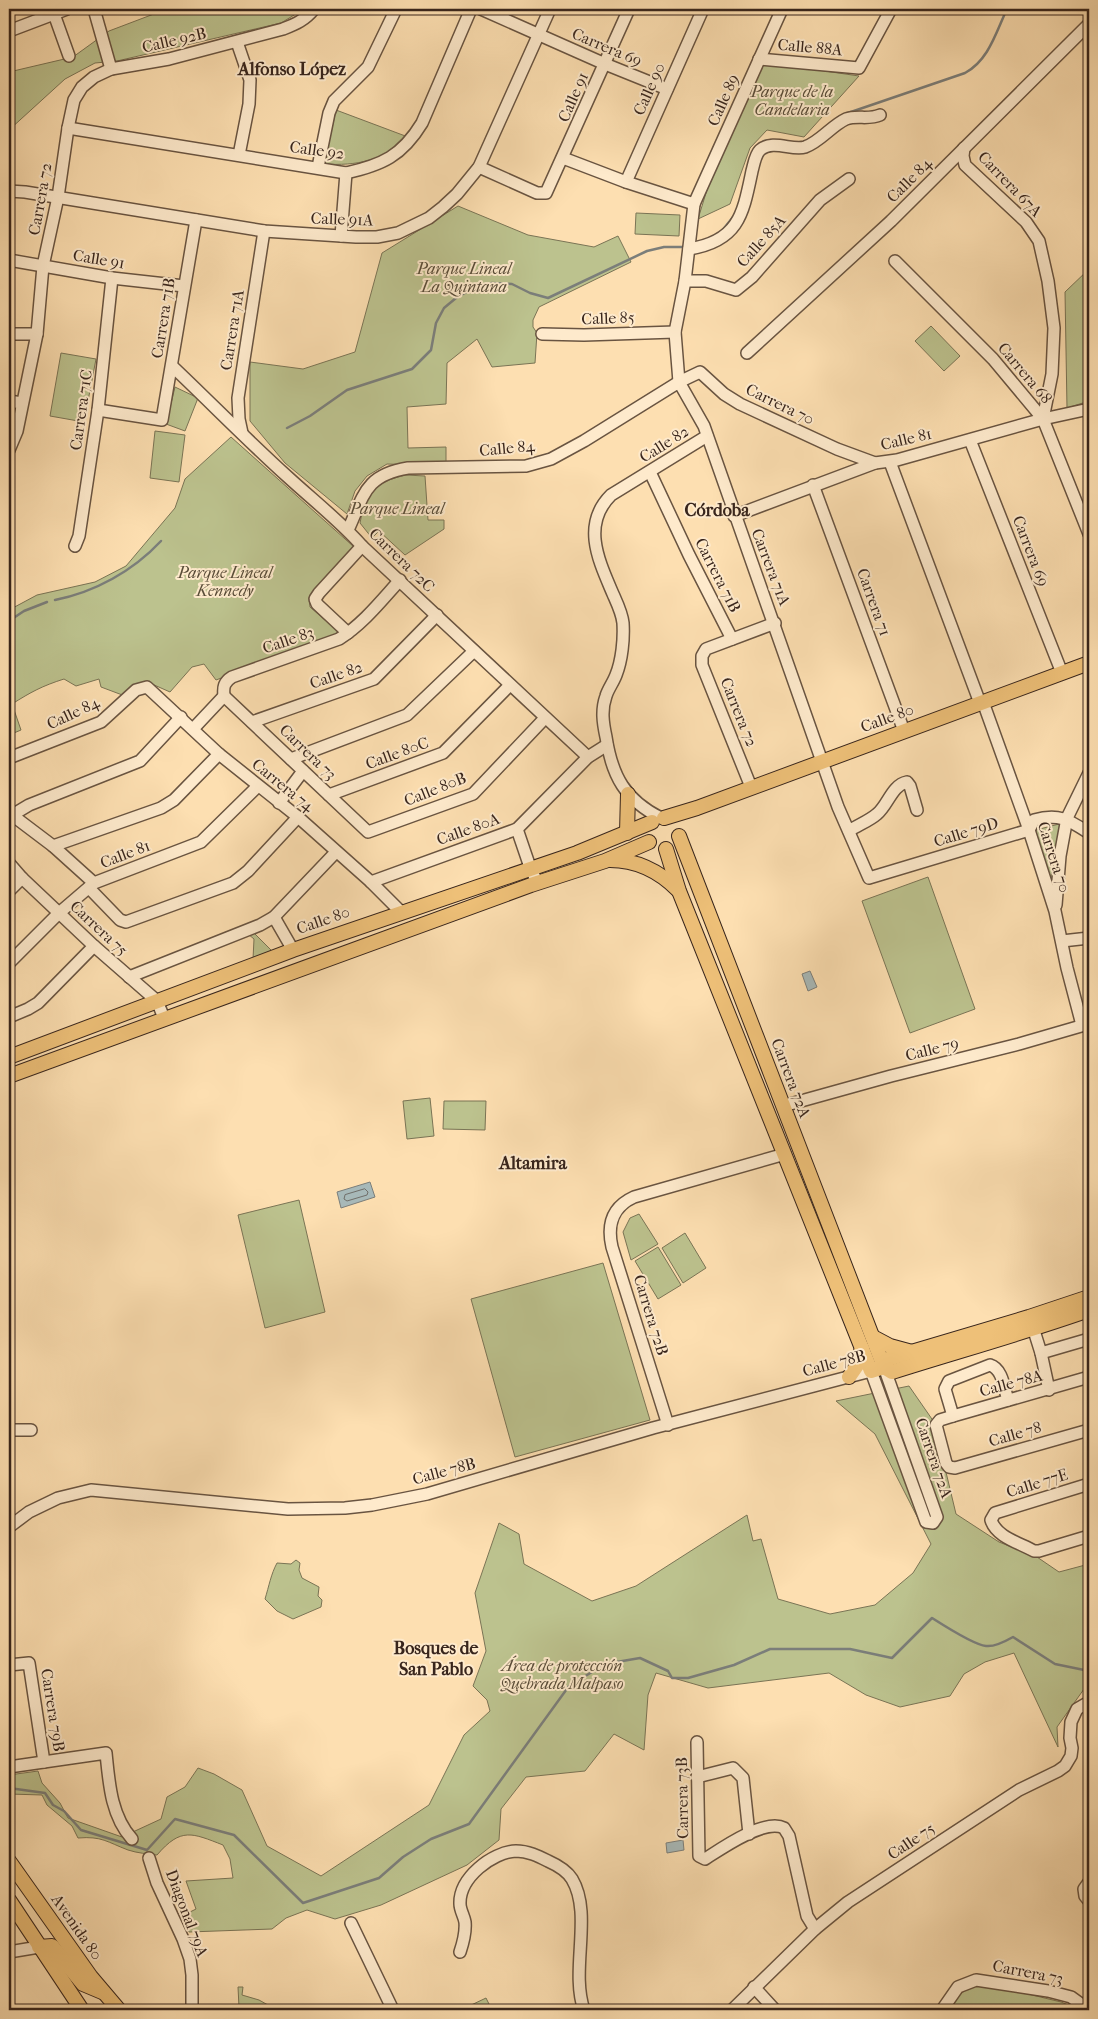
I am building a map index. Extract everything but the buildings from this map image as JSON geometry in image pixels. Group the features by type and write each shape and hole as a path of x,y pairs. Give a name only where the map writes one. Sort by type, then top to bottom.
{"main road":[{"name":"Calle 80","path":"9,1057 294,950 401,912 531,870 657,820 697,808 1089,663"},
{"path":"627,833 628,794"},
{"path":"679,834 676,824 657,820 647,832 649,842 656,848 666,849 674,845 679,834 697,808"},
{"name":"Carrera 72A","path":"679,834 758,1043 873,1337 877,1369"},
{"path":"9,1076 231,995 267,980 605,861 649,842"},
{"name":"Carrera 72A","path":"666,849 679,891 862,1348 877,1369"},
{"path":"605,861 632,862 646,866 669,881 679,891"},
{"path":"742,1051 758,1043"},
{"name":"Calle 78B","path":"877,1369 892,1372 975,1346 1089,1297"},
{"name":"Calle 78B","path":"877,1369 888,1359 995,1327 1032,1323 1089,1310"},
{"path":"975,1346 992,1335 995,1327"},
{"path":"873,1337 890,1346 912,1352"},
{"path":"849,1377 858,1364 862,1348"},
{"name":"Avenida 80","path":"9,1861 103,1992 119,2010"},
{"path":"9,1900 82,2010"},
{"path":"40,1947 52,1946 82,1984 103,1992"}],"street":[{"path":"9,31 67,9"},
{"path":"94,9 110,65"},
{"name":"Calle 92B","path":"74,100 82,87 110,65 169,59 236,42 297,24 314,9"},
{"path":"318,167 329,114 334,102 368,67 396,9"},
{"name":"Calle 92","path":"68,128 346,172 371,166 394,156 414,136 422,123 471,9"},
{"name":"Carrera 69","path":"481,9 667,90"},
{"name":"Calle 91A","path":"9,191 58,197 264,231 377,237 398,233 443,207 479,166 550,9"},
{"name":"Calle 91","path":"479,166 542,194 546,193 564,158 629,9"},
{"name":"Calle 90","path":"626,182 703,9"},
{"name":"Calle 89","path":"694,204 782,9"},
{"name":"Calle 88A","path":"759,59 859,68 891,9"},
{"path":"54,14 68,56"},
{"name":"Calle 84","path":"747,353 891,221 1089,24"},
{"path":"236,42 250,80 249,104 239,155"},
{"name":"Carrera 72","path":"9,450 17,431 37,334 43,266 58,197 74,100"},
{"path":"689,250 715,242 734,227 746,203 756,156 761,149 773,145 805,147 849,118 875,118 880,115"},
{"name":"Carrera 67A","path":"964,148 965,165 1026,222 1039,241 1048,281 1054,328 1052,374 1043,419"},
{"path":"564,158 626,182 694,204"},
{"path":"341,236 346,172"},
{"name":"Calle 85A","path":"685,281 706,281 736,290 752,278 820,200 849,179"},
{"name":"Carrera 71A","path":"694,204 685,281 675,332 679,382 704,426 734,516 823,760 838,807 869,878"},
{"name":"Carrera 71B","path":"98,410 162,420 196,220"},
{"name":"Carrera 71A","path":"242,433 238,398 264,231"},
{"name":"Calle 91","path":"9,260 112,278 184,286"},
{"name":"Carrera 68","path":"895,261 993,359 1043,419 1089,534"},
{"name":"Carrera 71C","path":"75,546 79,536 98,410 112,278"},
{"name":"Calle 85","path":"542,334 584,335 675,332"},
{"path":"9,334 37,334"},
{"name":"Carrera 72C","path":"172,366 588,757"},
{"name":"Carrera 70","path":"679,382 700,372 724,394 740,404 837,449 875,463"},
{"name":"Calle 84","path":"348,530 366,490 375,479 390,471 408,468 526,466 551,459 679,382"},
{"path":"9,401 22,403"},
{"name":"Calle 81","path":"734,516 875,463 890,462 1043,419 1089,409"},
{"name":"Calle 82","path":"607,745 602,717 603,707 606,694 616,675 620,657 623,622 595,547 595,530 599,512 611,495 707,436"},
{"name":"Carrera 69","path":"970,440 1062,673"},
{"name":"Carrera 70","path":"890,462 1029,830 1055,911 1067,968 1086,1024"},
{"name":"Carrera 71B","path":"650,472 689,555 732,639"},
{"name":"Carrera 71","path":"813,485 904,731"},
{"path":"348,633 317,604 315,599 362,546"},
{"name":"Calle 83","path":"193,729 224,696 223,688 226,681 232,677 339,639 361,623 400,580"},
{"name":"Calle 82","path":"252,722 374,680 437,616"},
{"path":"732,639 774,623"},
{"name":"Carrera 72","path":"732,639 706,649 702,656 702,665 751,787"},
{"path":"291,759 407,715 474,651"},
{"name":"Calle 80C","path":"329,795 443,753 510,685"},
{"name":"Calle 84","path":"9,758 101,722 136,690 144,687"},
{"name":"Carrera 74","path":"144,687 151,689 219,754 298,817 371,882 401,912"},
{"name":"Carrera 73","path":"224,696 368,832"},
{"path":"182,717 140,761 29,805 11,816 53,846 122,922 233,883 248,871 298,817"},
{"name":"Calle 80B","path":"368,832 474,794 546,718"},
{"path":"607,745 613,771 628,794 657,820"},
{"name":"Calle 80A","path":"371,882 517,829 588,757 607,745"},
{"path":"53,846 161,808 174,800 219,754"},
{"path":"279,803 303,771"},
{"path":"1055,911 1060,856 1067,818 1089,773"},
{"path":"849,831 877,814 903,782 907,782 910,786 917,810"},
{"name":"Calle 81","path":"9,963 59,913 91,886 201,842 258,786"},
{"name":"Calle 79D","path":"869,878 1029,830 1034,820 1046,817 1067,818"},
{"path":"1067,818 1089,833"},
{"path":"517,829 531,870 538,883"},
{"path":"129,977 260,925 274,917 336,852"},
{"name":"Carrera 75","path":"9,863 22,878 94,946 157,1001 164,1018"},
{"path":"9,891 22,878"},
{"path":"274,917 294,950"},
{"path":"1062,941 1089,938"},
{"path":"9,1016 38,1003 94,946"},
{"name":"Calle 79","path":"783,1106 1086,1024"},
{"name":"Carrera 72B","path":"668,1425 610,1237 609,1226 613,1215 619,1206 634,1197 785,1154"},
{"path":"1032,1323 1049,1390"},
{"path":"1041,1353 1089,1339"},
{"path":"953,1416 945,1389 946,1385 949,1381 990,1365 999,1371 1008,1400"},
{"name":"Calle 78B","path":"9,1527 29,1512 58,1498 91,1490 288,1509 345,1508 372,1505 436,1492 668,1425 877,1369"},
{"name":"Carrera 72A","path":"877,1369 937,1517 933,1523 926,1522 877,1369"},
{"name":"Calle 78A","path":"940,1420 1089,1378"},
{"name":"Carrera 72A","path":"940,1420 936,1425 936,1430 946,1463 949,1467"},
{"path":"9,1430 32,1430"},
{"name":"Calle 78","path":"949,1467 955,1468 1089,1430"},
{"name":"Calle 77E","path":"1089,1484 995,1513 991,1520 993,1526 1000,1533 1034,1551 1089,1536"},
{"name":"Carrera 79B","path":"9,1665 29,1663 44,1762"},
{"name":"Calle 75","path":"732,2010 815,1929 848,1902 1019,1790 1065,1766 1071,1756 1071,1722 1077,1710 1089,1702"},
{"name":"Carrera 73B","path":"697,1742 699,1856 705,1858 748,1834"},
{"path":"9,1767 106,1753 109,1789 118,1818 132,1839"},
{"path":"697,1777 733,1768 743,1778 748,1834 775,1825 784,1828 789,1836 807,1916 815,1929"},
{"path":"460,1952 464,1940 465,1923 460,1904 461,1896 465,1885 474,1874 496,1856 508,1852 525,1851 555,1864 568,1874 575,1885 581,1914 578,1976 579,1992 584,2010"},
{"name":"Diagonal 79A","path":"149,1858 157,1883 190,1958 192,2010"},
{"path":"1089,1882 1084,1889 1085,1896 1089,1901"},
{"path":"351,1923 393,2010"},
{"path":"9,1952 40,1947"},
{"name":"Carrera 73","path":"942,2010 958,1987 976,1980 1004,1983 1071,1997 1089,2010"},
{"path":"754,1987 774,2010"}],"green space":[{"path":"167,9 304,9 281,23 117,61 95,63 65,79 9,130 9,72 73,57 109,31"},
{"name":"Parque de la Candelaria","path":"761,64 859,76 804,137 767,130 750,148 730,204 698,219 710,180"},
{"path":"336,110 408,137 389,152 379,157 358,163 324,164"},
{"name":"Parque Lineal La Quintana","path":"458,206 528,235 594,247 618,236 631,262 539,307 533,320 533,327 537,333 535,363 492,367 477,339 447,363 446,404 407,407 408,448 446,447 446,466 387,464 367,476 355,491 347,514 285,463 250,421 250,362 303,369 355,352 382,253"},
{"path":"636,213 680,215 679,236 635,234"},
{"path":"1089,269 1089,401 1067,408 1065,292"},
{"path":"931,326 960,356 944,371 915,341"},
{"path":"61,353 96,359 84,422 50,416"},
{"path":"175,387 198,398 185,431 166,424"},
{"path":"155,431 185,435 179,482 150,478"},
{"name":"Parque Lineal Kennedy","path":"231,437 354,547 313,591 309,599 310,607 340,633 216,680 204,664 192,667 170,692 152,684 125,696 101,687 99,679 76,686 64,679 49,684 12,704 21,730 9,735 9,610 37,595 95,582 126,566 175,508 185,479"},
{"name":"Parque Lineal","path":"406,475 425,476 428,520 444,520 444,529 405,555 379,531 372,538 360,523 365,503 374,490 387,481"},
{"path":"1063,823 1056,883 1049,884 1032,831"},
{"path":"928,877 975,1009 910,1033 862,901"},
{"path":"254,933 272,951 253,959 254,939 248,934"},
{"path":"430,1098 434,1136 407,1139 403,1101"},
{"path":"444,1101 486,1101 485,1130 443,1129"},
{"path":"299,1200 325,1312 265,1328 238,1215"},
{"path":"639,1214 658,1244 631,1260 623,1232 630,1218"},
{"path":"685,1233 706,1268 683,1283 662,1248"},
{"path":"658,1247 681,1285 658,1299 635,1261"},
{"path":"603,1263 650,1420 515,1457 471,1299"},
{"name":"Área de protección Quebrada Malpaso","path":"909,1386 934,1422 956,1514 999,1542 1037,1557 1059,1572 1089,1564 1089,1686 1084,1689 1057,1727 1058,1747 1014,1653 985,1662 964,1674 950,1696 900,1707 866,1695 829,1673 708,1688 656,1673 648,1695 644,1750 614,1734 585,1771 526,1777 501,1809 499,1840 467,1865 381,1905 335,1919 307,1910 286,1918 272,1929 189,1932 180,1917 196,1909 186,1881 233,1878 230,1859 223,1845 187,1835 173,1840 157,1855 135,1852 99,1839 78,1838 72,1826 47,1805 42,1795 9,1794 9,1775 38,1771 42,1783 60,1803 68,1818 122,1837 161,1819 167,1797 185,1787 198,1768 214,1774 242,1790 267,1846 321,1876 429,1805 464,1735 490,1711 487,1700 473,1686 486,1651 475,1593 499,1523 519,1534 524,1564 592,1601 636,1586 747,1515 753,1541 761,1539 778,1599 830,1614 875,1605 913,1573 931,1544 875,1434 836,1401"},
{"path":"296,1560 300,1563 299,1570 302,1578 319,1587 318,1596 322,1600 321,1607 293,1619 277,1611 265,1599 277,1563 291,1564"},
{"path":"987,1984 1061,2002 1081,2010 949,2010 964,1991"},
{"path":"238,1987 243,1987 242,1995 259,2000 277,2010 229,2010 228,2008 239,2007"},
{"path":"486,1998 492,2010 469,2010 467,2007"}],"water":[{"path":"810,971 817,987 808,991 802,974"},
{"path":"370,1182 375,1197 341,1208 337,1192"},
{"path":"683,1840 684,1850 667,1853 666,1843"}],"waterway":[{"path":"845,114 965,73 980,61 986,53 1007,9"},
{"path":"761,144 764,141 771,140"},
{"path":"721,232 733,217"},
{"path":"287,428 310,416 347,390 412,369 431,350 436,323 444,308 470,290 492,283 512,284 530,293 548,298 647,251 664,247 685,247"},
{"path":"55,600 85,592 112,579 138,562 161,541"},
{"path":"9,621 24,611 47,602"},
{"path":"9,1788 45,1793 53,1805 64,1811 81,1830 147,1850 175,1819 234,1835 303,1903 379,1878 403,1857 431,1839 469,1824 569,1686 605,1664 640,1658 668,1671 672,1678 688,1678 734,1665 770,1649 850,1649 892,1658 932,1618 981,1645 993,1646 1013,1637 1055,1664 1089,1671"}],"district":[{"name":"Alfonso López","path":"292,69"},
{"name":"Córdoba","path":"717,510"},
{"name":"Altamira","path":"533,1163"},
{"name":"Bosques de San Pablo","path":"436,1658"}]}
